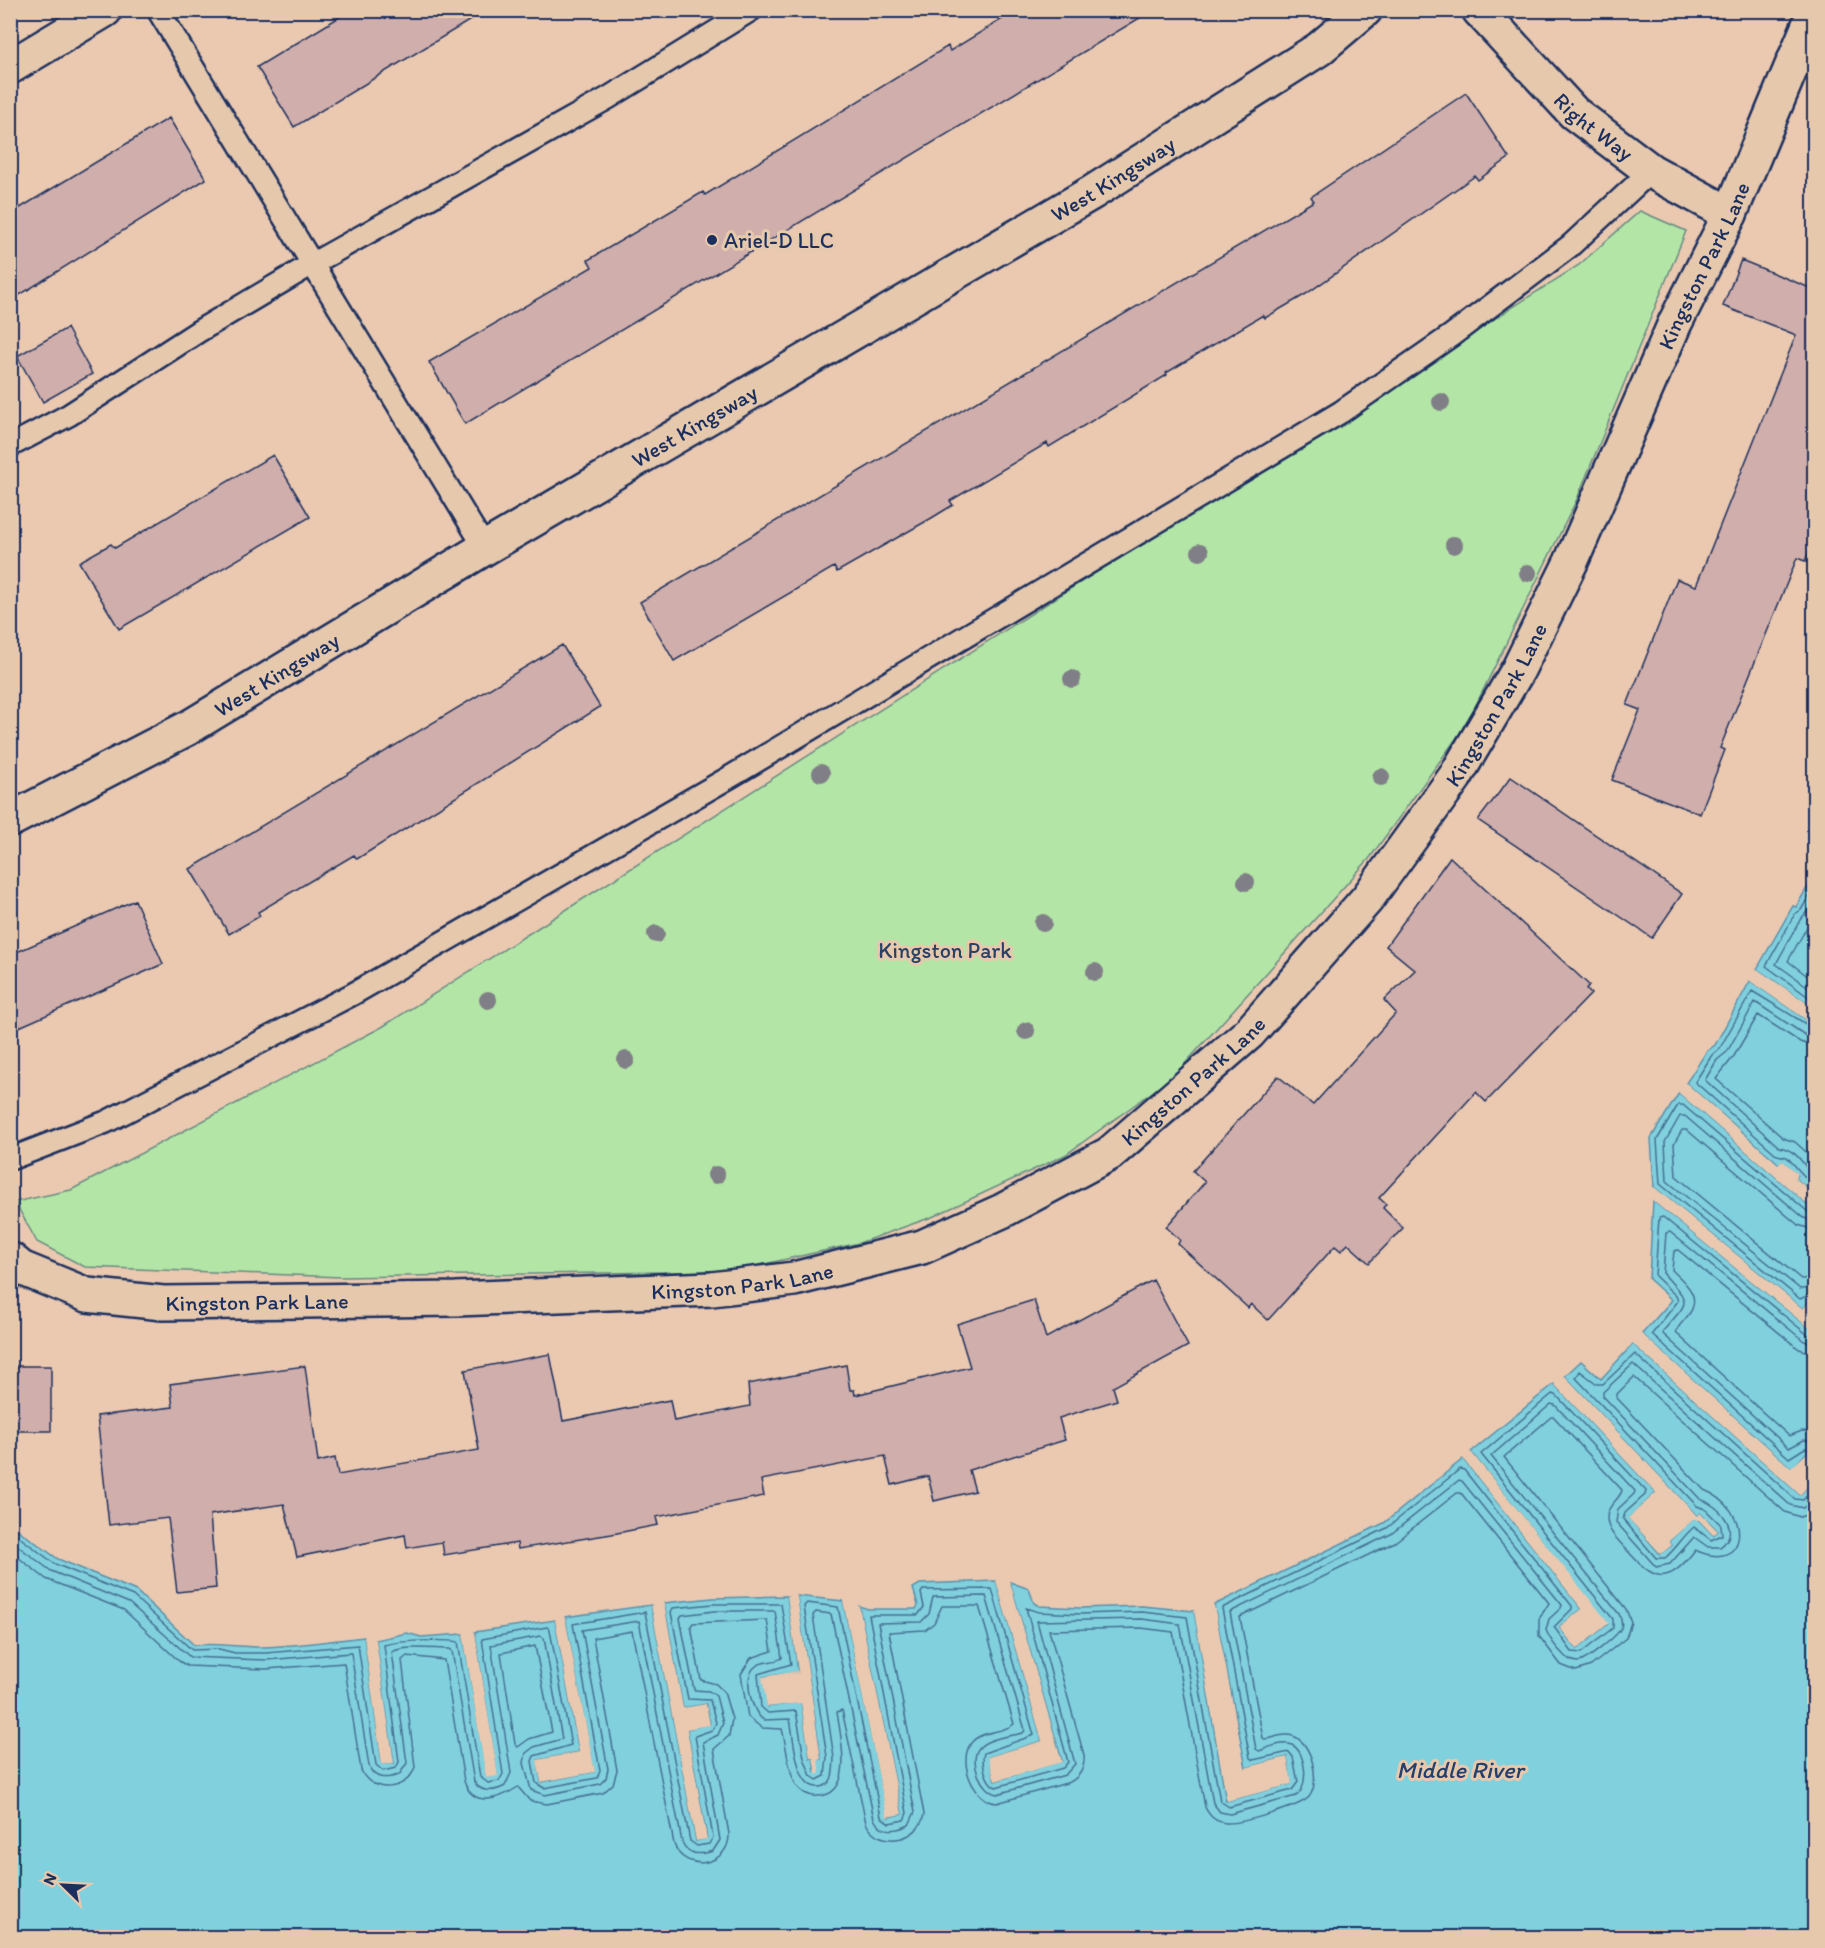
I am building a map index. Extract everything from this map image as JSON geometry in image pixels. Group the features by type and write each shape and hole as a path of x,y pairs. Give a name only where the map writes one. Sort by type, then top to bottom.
{"street":[{"path":"10,66 105,10"},
{"name":"West Kingsway","path":"10,820 188,728 485,548 1093,192 1320,49 1365,10"},
{"name":"Right Way","path":"1479,10 1574,112 1651,171 1730,214"},
{"name":"Kingston Park Lane","path":"10,1259 21,1268 87,1294 163,1303 444,1299 712,1289 794,1279 922,1247 1002,1211 1109,1154 1249,1033 1367,899 1455,777 1518,670 1571,562 1675,323 1730,214 1815,13"}],"lane":[{"path":"158,10 485,548"},
{"path":"10,446 69,415 199,331 312,264 608,99 751,10"},
{"path":"10,1159 106,1122 353,993 720,783 1341,412 1452,335 1570,246 1651,171"}],"green space":[{"name":"Kingston Park","path":"1640,211 1686,231 1577,499 1466,725 1369,859 1173,1077 1065,1155 932,1217 859,1243 732,1271 341,1277 85,1267 37,1242 15,1202 71,1190 382,1027 1579,265"}],"water":[{"path":"1814,876 1814,1008 1757,969 1793,906 1796,907"},
{"path":"1750,981 1814,1025 1814,1194 1795,1178 1798,1175 1782,1161 1779,1164 1686,1083 1707,1051 1715,1045"},
{"path":"1679,1093 1814,1210 1814,1303 1810,1300 1803,1309 1654,1187 1651,1138"},
{"path":"1653,1201 1814,1332 1814,1460 1806,1453 1792,1469 1642,1334 1672,1300 1649,1279"},
{"name":"Middle River","path":"1633,1344 1800,1495 1814,1479 1814,1937 11,1937 10,1524 58,1559 136,1591 194,1645 254,1647 364,1637 382,1764 394,1763 376,1640 407,1633 421,1637 463,1634 487,1777 497,1775 475,1632 555,1620 579,1752 538,1760 541,1782 594,1772 565,1617 651,1605 696,1841 707,1838 687,1729 710,1724 706,1704 683,1708 664,1603 713,1598 787,1596 798,1672 763,1677 768,1707 801,1702 810,1758 813,1758 815,1773 817,1760 821,1759 797,1596 843,1601 888,1817 902,1814 859,1606 868,1609 916,1609 918,1605 913,1588 920,1584 996,1581 1042,1741 989,1757 995,1781 1062,1761 1010,1582 1029,1589 1034,1603 1039,1606 1080,1608 1142,1606 1194,1611 1226,1801 1291,1784 1287,1757 1246,1768 1214,1605 1384,1523 1463,1459 1582,1609 1559,1627 1577,1649 1608,1624 1471,1452 1554,1384 1656,1493 1629,1518 1660,1554 1672,1545 1669,1541 1693,1519 1699,1520 1713,1535 1718,1531 1700,1513 1697,1516 1565,1376 1581,1361 1601,1379"}],"pier":[{"path":"1757,969 1814,1008 1814,1011 1755,971"},
{"path":"1751,978 1814,1021 1814,1025 1750,981"},
{"path":"1686,1083 1778,1164 1782,1160 1798,1174 1795,1178 1814,1194 1814,1197 1793,1180 1794,1175 1782,1165 1777,1167 1684,1086"},
{"path":"1680,1091 1814,1206 1814,1210 1679,1093"},
{"path":"1654,1187 1803,1309 1810,1300 1814,1306 1811,1304 1805,1312 1801,1312 1654,1191"},
{"path":"1654,1198 1814,1328 1814,1332 1653,1201"},
{"path":"1642,1334 1791,1468 1807,1453 1814,1463 1807,1457 1794,1471 1790,1471 1640,1336"},
{"path":"1635,1342 1800,1491 1814,1476 1814,1479 1800,1495 1633,1344"},
{"path":"1565,1376 1697,1516 1700,1513 1718,1531 1713,1535 1699,1520 1693,1520 1669,1541 1672,1545 1661,1554 1628,1518 1656,1493 1554,1384 1557,1382 1659,1492 1633,1518 1661,1550 1668,1544 1667,1539 1694,1517 1563,1378"},
{"path":"1471,1452 1609,1623 1577,1649 1559,1627 1582,1609 1463,1459 1465,1458 1585,1607 1585,1611 1563,1628 1577,1645 1605,1623 1469,1454"},
{"path":"996,1581 999,1581 1045,1741 992,1759 997,1777 1058,1760 1007,1582 1010,1582 1062,1762 995,1781 988,1757 1042,1741"},
{"path":"787,1596 790,1596 801,1672 766,1679 770,1704 804,1700 813,1755 818,1757 794,1596 797,1596 821,1759 818,1760 820,1774 816,1774 813,1758 810,1758 801,1703 767,1707 762,1677 798,1671"},
{"path":"843,1601 846,1602 890,1813 898,1812 856,1605 859,1606 902,1814 887,1817"},
{"path":"664,1603 683,1708 706,1704 710,1725 687,1729 707,1839 696,1841 651,1605 654,1604 698,1837 704,1836 684,1729 707,1722 704,1707 683,1711 680,1709 661,1604"},
{"path":"1214,1605 1245,1768 1287,1757 1292,1784 1227,1801 1194,1611 1196,1610 1229,1797 1288,1781 1284,1761 1243,1770 1211,1606"},
{"path":"565,1617 595,1772 541,1782 537,1760 579,1752 555,1620 557,1619 582,1752 541,1762 544,1779 591,1770 563,1618"},
{"path":"475,1632 498,1776 486,1778 463,1634 466,1634 489,1774 494,1773 472,1633"},
{"path":"364,1637 367,1638 385,1761 390,1761 373,1639 376,1640 394,1763 382,1765"}],"building":[{"path":"351,10 487,10 294,127 257,67"},
{"path":"1017,10 1153,10 465,424 429,362 592,267 588,260 703,192 705,195 948,46 950,51"},
{"path":"1466,93 1509,158 1478,180 1475,176 1306,294 1265,318 1263,315 1049,447 1047,443 950,501 953,505 930,519 837,572 834,567 674,661 640,602 1314,201 1311,197"},
{"path":"169,118 206,179 10,301 10,214"},
{"path":"1741,260 1815,290 1815,538 1805,561 1797,558 1720,748 1725,750 1700,814 1612,780 1640,710 1627,705 1677,579 1696,586 1796,335 1723,306"},
{"path":"67,328 92,374 43,402 17,356"},
{"path":"273,455 310,517 119,629 79,562 111,544 115,548"},
{"path":"562,645 600,707 357,859 354,855 258,912 260,916 229,934 190,869"},
{"path":"1511,777 1682,894 1652,938 1478,820"},
{"path":"1450,857 1589,985 1586,989 1591,994 1486,1102 1476,1092 1379,1198 1386,1204 1383,1208 1403,1228 1369,1263 1348,1244 1341,1251 1335,1246 1268,1320 1251,1304 1248,1308 1178,1244 1180,1240 1166,1227 1205,1182 1193,1171 1278,1076 1313,1105 1396,1013 1384,1000 1415,970 1386,946"},
{"path":"135,900 163,964 10,1031 10,955"},
{"path":"1153,1280 1188,1346 1113,1387 1117,1400 1059,1418 1065,1440 969,1470 975,1491 934,1501 928,1476 892,1485 885,1456 761,1480 764,1496 656,1517 658,1525 612,1534 518,1549 517,1543 444,1555 442,1542 407,1548 405,1535 297,1557 284,1504 210,1515 216,1588 177,1592 168,1518 109,1525 97,1416 173,1407 170,1384 305,1366 318,1462 335,1458 338,1475 479,1450 465,1370 550,1354 563,1421 670,1400 674,1421 750,1406 748,1384 846,1365 850,1390 854,1390 855,1395 970,1367 957,1324 1034,1300 1046,1338"},
{"path":"10,1366 51,1366 51,1431 10,1431"}],"place":[{"name":"Ariel-D LLC","path":"712,240"}]}
